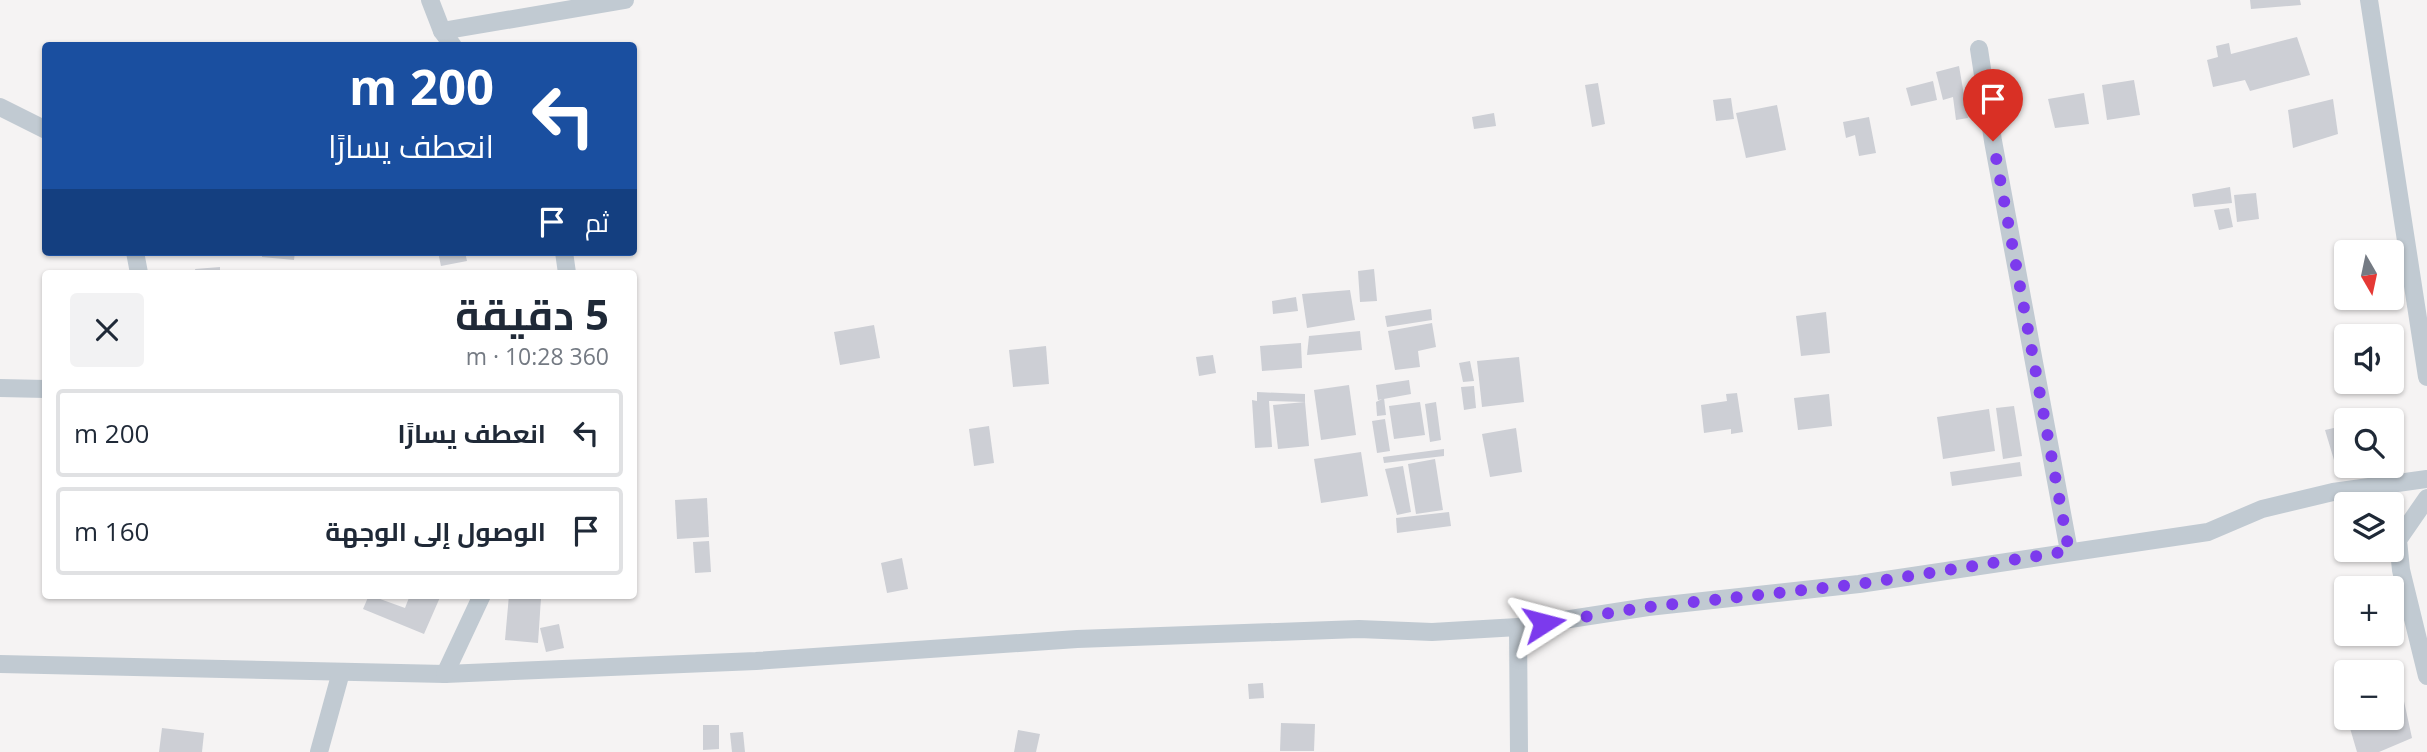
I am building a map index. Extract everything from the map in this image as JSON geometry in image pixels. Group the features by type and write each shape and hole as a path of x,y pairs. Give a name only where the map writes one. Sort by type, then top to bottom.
{"street":[{"path":"429,0 447,38 625,0"},
{"path":"2369,0 2427,377"},
{"path":"1979,49 1993,141 2069,551"},
{"path":"0,107 42,128"},
{"path":"0,388 42,389"},
{"path":"0,664 445,674 756,661 1077,639 1359,629 1432,632 1518,627 1648,607 1859,584 2208,532 2262,509 2333,492 2427,479"},
{"path":"2427,498 2398,540 2401,570 2427,677"},
{"path":"445,674 480,599"},
{"path":"1518,627 1519,752"},
{"path":"319,752 341,672"}],"building":[{"path":"2250,0 2300,0 2301,5 2251,9"},
{"path":"2297,37 2310,75 2250,91 2245,80 2213,87 2207,60 2218,57 2216,46 2229,43 2231,54"},
{"path":"1959,66 1968,118 1956,120 1953,97 1943,100 1936,72"},
{"path":"2134,80 2140,115 2107,120 2102,85"},
{"path":"1933,81 1937,100 1911,106 1906,88"},
{"path":"1598,83 1605,124 1592,127 1585,85"},
{"path":"2084,93 2089,124 2055,128 2048,99"},
{"path":"1731,98 1734,119 1716,121 1713,100"},
{"path":"2333,99 2338,134 2293,148 2288,110"},
{"path":"1777,105 1786,150 1746,158 1736,113"},
{"path":"1494,113 1496,126 1474,129 1472,117"},
{"path":"1869,117 1876,153 1859,156 1855,135 1846,138 1843,122"},
{"path":"2230,187 2232,203 2194,207 2192,194"},
{"path":"2256,193 2259,219 2237,222 2234,195"},
{"path":"2229,208 2233,227 2219,230 2214,210"},
{"path":"262,256 294,256 294,260"},
{"path":"439,256 466,256 467,261 441,266"},
{"path":"220,267 220,270 195,269"},
{"path":"1374,269 1377,301 1360,302 1358,271"},
{"path":"1350,290 1355,320 1307,328 1302,294"},
{"path":"1296,297 1298,311 1273,314 1272,301"},
{"path":"1431,309 1432,320 1387,327 1385,316"},
{"path":"1826,312 1830,353 1801,356 1796,316"},
{"path":"1432,323 1436,347 1418,351 1420,367 1395,370 1388,331"},
{"path":"874,325 880,358 840,365 834,332"},
{"path":"1360,331 1362,350 1307,355 1309,336"},
{"path":"1301,343 1302,368 1262,371 1260,346"},
{"path":"1046,346 1049,384 1013,387 1009,350"},
{"path":"1213,355 1216,373 1199,376 1196,357"},
{"path":"1519,357 1524,402 1482,407 1477,361"},
{"path":"1470,361 1474,381 1463,382 1459,363"},
{"path":"1409,380 1411,394 1378,400 1376,385"},
{"path":"1349,385 1356,435 1321,440 1314,390"},
{"path":"1474,386 1476,408 1464,410 1461,387"},
{"path":"1257,392 1305,394 1305,402 1269,401 1272,447 1255,448 1252,400 1257,401"},
{"path":"1737,393 1743,432 1731,434 1731,429 1704,433 1701,405 1727,401 1726,394"},
{"path":"1829,394 1832,426 1798,430 1794,398"},
{"path":"1384,398 1386,415 1377,416 1376,402"},
{"path":"1305,402 1309,446 1278,449 1273,405"},
{"path":"1420,402 1425,435 1394,439 1389,406"},
{"path":"1436,402 1441,440 1430,442 1425,404"},
{"path":"2014,406 2022,456 2003,459 1996,408"},
{"path":"1989,409 1995,451 1943,459 1937,417"},
{"path":"1385,419 1390,451 1377,453 1372,421"},
{"path":"989,426 994,463 974,466 969,429"},
{"path":"1516,428 1522,472 1490,477 1482,434"},
{"path":"2334,428 2334,460 2325,430"},
{"path":"1444,449 1444,456 1384,463 1383,457"},
{"path":"1361,452 1368,496 1321,503 1314,459"},
{"path":"1435,459 1443,510 1416,514 1408,464"},
{"path":"2020,462 2022,476 1952,486 1950,472"},
{"path":"1403,466 1411,512 1397,515 1385,469"},
{"path":"707,498 709,537 677,539 675,500"},
{"path":"1449,512 1451,526 1397,533 1396,518"},
{"path":"709,541 711,572 695,573 693,542"},
{"path":"902,558 908,589 887,593 881,563"},
{"path":"367,599 380,599 405,608 408,599 439,599 424,634 363,609"},
{"path":"509,599 541,599 538,643 505,640"},
{"path":"559,624 564,648 546,652 540,628"},
{"path":"1263,683 1264,698 1249,699 1248,684"},
{"path":"2404,701 2412,738 2379,752 2357,752 2351,730 2404,730"},
{"path":"1281,723 1315,724 1314,751 1280,751"},
{"path":"703,725 719,725 719,749 703,750"},
{"path":"162,728 204,733 202,752 159,752"},
{"path":"1018,730 1040,734 1036,752 1014,752"},
{"path":"743,732 745,752 732,752 730,733"}],"route":[{"path":"1544,623 1648,607 1859,584 2069,551 1993,141"}]}
